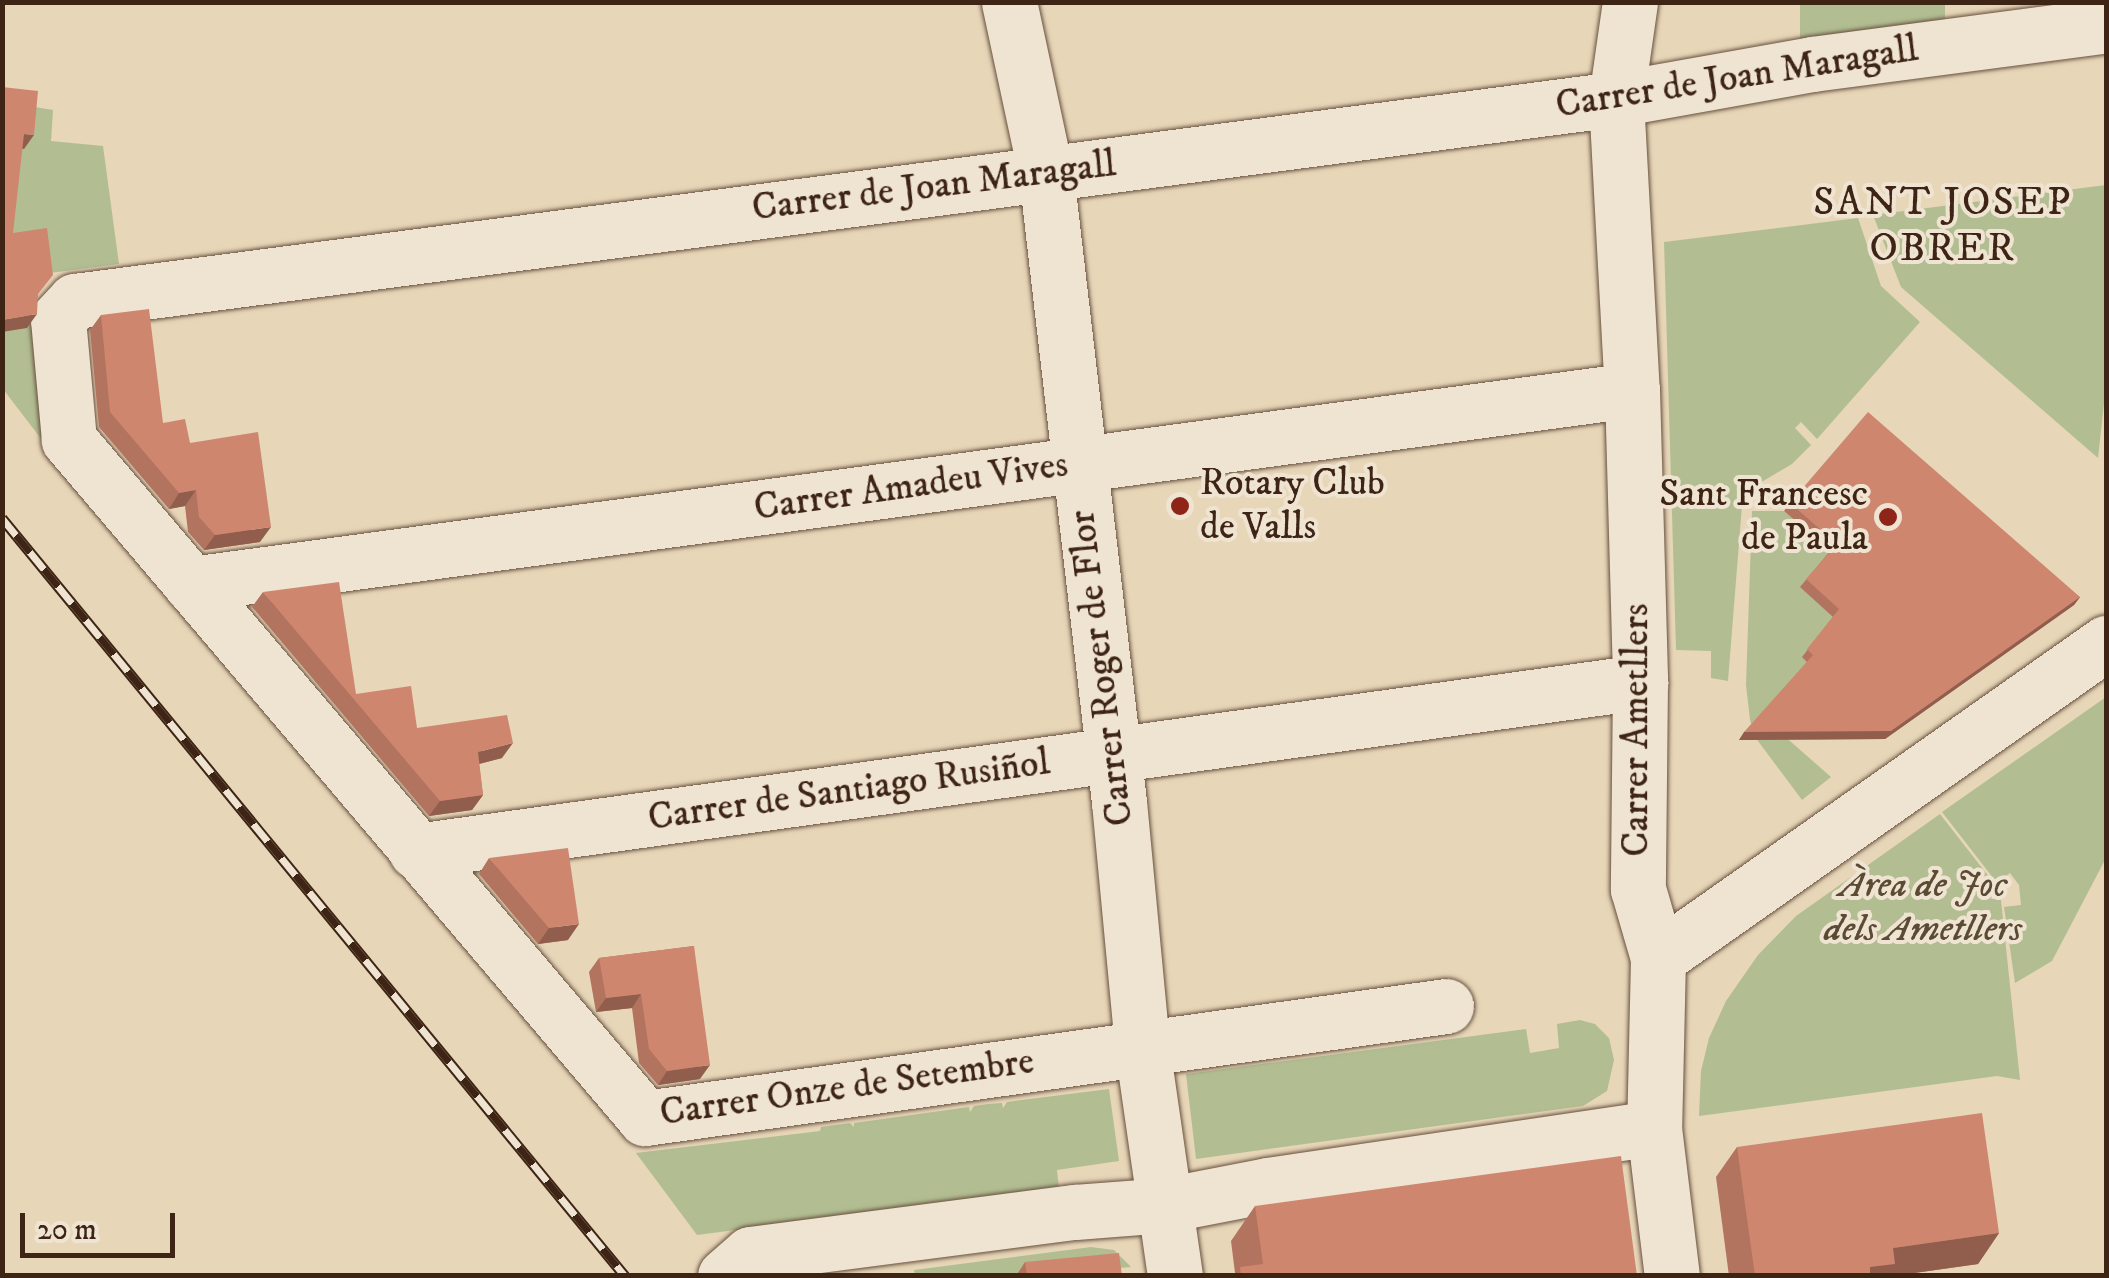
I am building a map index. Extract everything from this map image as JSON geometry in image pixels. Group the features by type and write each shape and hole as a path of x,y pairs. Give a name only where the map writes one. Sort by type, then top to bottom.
{"street":[{"name":"Carrer Roger de Flor","path":"1008,2 1046,174 1142,1047 1175,1276"},
{"name":"Carrer Ametllers","path":"1630,2 1616,99 1632,390 1640,682 1638,889 1658,958 1654,1128 1672,1276"},
{"name":"Carrer de Joan Maragall","path":"191,584 70,440 58,319 75,301 1616,99 1812,64 2102,26 2103,2"},
{"name":"Carrer Amadeu Vives","path":"191,584 1632,390"},
{"name":"Carrer Onze de Setembre","path":"191,584 644,1118 1446,1006"},
{"path":"1658,958 2106,643"},
{"name":"Carrer de Santiago Rusiñol","path":"416,851 1640,682"},
{"path":"725,1276 750,1254 1075,1212 1165,1205 1268,1185 1654,1128"}],"green space":[{"path":"1800,3 1945,3 1945,23 1800,41"},
{"path":"29,106 53,110 51,141 103,146 119,264 42,274 3,246 2,215 15,148 24,148"},
{"path":"2106,185 2106,385 2098,458 1901,287 1873,215"},
{"path":"1858,218 1881,286 1920,322 1817,439 1801,422 1795,428 1811,445 1792,464 1743,493 1728,681 1711,678 1711,651 1676,650 1664,242"},
{"path":"30,275 42,440 3,389 3,279"},
{"path":"1752,511 1784,511 1831,552 1841,624 1765,719 1831,777 1802,800 1755,737 1750,720 1746,685"},
{"path":"2106,697 2106,858 2052,961 2015,983 2004,907 2021,905 2019,885 2010,873 1997,883 1942,812"},
{"name":"Àrea de Joc dels Ametllers","path":"1940,814 2000,891 2020,1080 1997,1076 1699,1116 1701,1071 1709,1038 1726,1001 1758,955 1796,916"},
{"path":"1580,1020 1595,1024 1609,1038 1614,1060 1607,1091 1583,1106 1196,1159 1186,1074 1526,1029 1530,1053 1559,1048 1557,1024"},
{"path":"1109,1089 1119,1161 1057,1170 1059,1188 697,1235 636,1153 820,1131 821,1127 850,1123 854,1127 854,1123 969,1107 970,1112 974,1106 988,1104 1002,1103 1003,1108 1007,1102"},
{"path":"1091,1247 1114,1250 1131,1267 1023,1276 915,1275 914,1270"}],"building":[{"path":"2,87 38,91 34,135 24,134 13,233 47,228 53,275 38,294 37,314 2,320"},
{"path":"149,309 163,423 185,419 190,443 258,432 271,527 215,535 199,517 196,490 179,493 110,412 101,315"},
{"path":"1868,412 2080,597 1891,731 1744,732 1813,655 1807,649 1839,609 1806,579 1837,544 1790,503"},
{"path":"339,582 356,694 411,686 417,728 507,715 513,743 478,752 483,795 440,801 263,592"},
{"path":"568,848 579,924 549,928 489,858"},
{"path":"694,946 710,1065 667,1071 649,1049 641,994 606,998 599,958"},
{"path":"1982,1113 1999,1233 1893,1248 1895,1264 1870,1267 1870,1276 1755,1276 1737,1147"},
{"path":"1621,1156 1637,1276 1241,1276 1240,1267 1263,1264 1255,1206"},
{"path":"1119,1253 1122,1276 1027,1276 1025,1262"}],"railway":[{"path":"2,518 625,1276"}],"place":[{"name":"Rotary Club de Valls","path":"1180,506"},
{"name":"Sant Francesc de Paula","path":"1888,517"}],"district":[{"name":"SANT JOSEP OBRER","path":"1943,226"}]}
